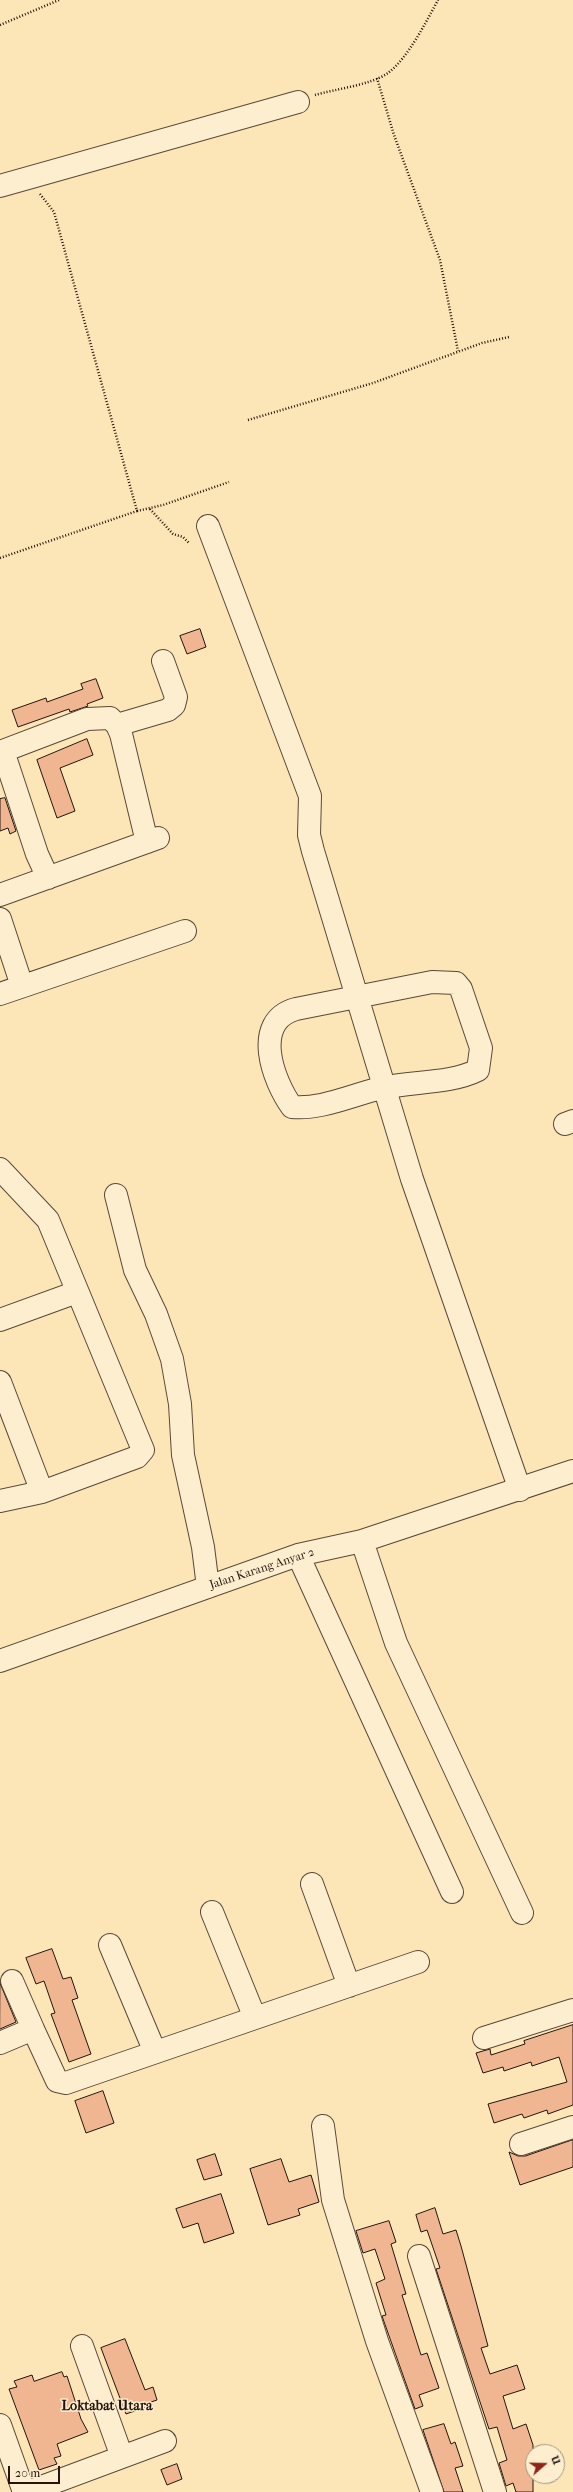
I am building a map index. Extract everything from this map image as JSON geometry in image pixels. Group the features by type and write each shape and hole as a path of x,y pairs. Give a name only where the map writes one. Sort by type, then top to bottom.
{"street":[{"path":"0,186 28,180 298,102"},
{"path":"208,526 310,796 309,835 383,1088 412,1179 520,1490"},
{"path":"117,725 168,710 174,705 176,697 163,661"},
{"path":"0,895 48,878 152,840 117,725 110,718 87,719 1,751 37,854 48,878"},
{"path":"0,919 22,986"},
{"path":"0,994 185,930"},
{"path":"432,982 456,984 461,989 480,1048 478,1070 470,1074 383,1088 310,1107 292,1107 276,1078 270,1036 277,1020 290,1011 356,997 432,982"},
{"path":"0,1169 48,1220 143,1450 137,1457 42,1492 0,1501"},
{"path":"116,1195 135,1270 156,1314 172,1358 180,1404 183,1455 203,1547 208,1587"},
{"path":"0,1320 77,1292"},
{"path":"0,1382 42,1492"},
{"name":"Jalan Karang Anyar 2","path":"0,1660 298,1555 362,1541 520,1490 573,1471"},
{"path":"362,1541 396,1643 522,1912"},
{"path":"298,1555 452,1892"},
{"path":"312,1884 349,1986"},
{"path":"212,1912 255,2018"},
{"path":"110,1945 155,2052"},
{"path":"12,1981 57,2081 60,2084 418,1962"},
{"path":"484,2038 573,2010"},
{"path":"0,2042 33,2029"},
{"path":"323,2126 333,2200 377,2341 432,2492"},
{"path":"521,2144 573,2127"},
{"path":"419,2256 495,2492"},
{"path":"82,2346 122,2457"},
{"path":"0,2425 24,2492"},
{"path":"28,2492 166,2441"}],"path":[{"path":"0,25 59,0"},
{"path":"298,102 315,95 387,74 397,64 422,30 438,0"},
{"path":"377,78 394,135 440,260 458,351"},
{"path":"28,180 54,212 137,512"},
{"path":"248,420 373,383 458,351 509,337"},
{"path":"0,558 229,482"},
{"path":"150,508 173,534 183,537 189,543"}],"building":[{"path":"200,629 206,647 187,654 180,636"},
{"path":"96,679 103,698 87,704 88,706 70,712 69,709 18,727 12,710 46,698 47,702 83,689 81,684"},
{"path":"87,739 93,755 60,768 75,811 57,818 37,760"},
{"path":"5,798 16,831 10,834 8,828 0,831 0,799"},
{"path":"52,1949 63,1979 71,1977 78,1998 72,2000 91,2054 69,2062 51,2014 55,2013 44,1981 36,1984 26,1958"},
{"path":"0,1983 16,2022 0,2029"},
{"path":"573,2025 573,2105 548,2114 547,2110 524,2118 522,2114 494,2123 488,2104 567,2082 559,2057 532,2066 531,2062 504,2071 503,2067 483,2073 476,2053 490,2049 491,2055 525,2044 524,2041"},
{"path":"103,2091 114,2123 86,2133 75,2101"},
{"path":"573,2140 573,2167 520,2185 509,2152 518,2156 525,2156"},
{"path":"215,2154 222,2175 204,2180 197,2160"},
{"path":"281,2159 289,2182 311,2175 319,2202 298,2209 300,2215 268,2225 250,2169"},
{"path":"221,2194 234,2233 204,2243 198,2223 183,2228 176,2209"},
{"path":"435,2208 443,2234 456,2230 488,2346 481,2348 490,2374 517,2365 525,2389 503,2396 513,2429 526,2424 533,2444 525,2444 525,2484 533,2484 533,2492 516,2492 513,2483 506,2486 499,2463 507,2460 497,2427 489,2429 436,2269 440,2268 427,2230 421,2232 416,2215"},
{"path":"389,2221 396,2242 391,2244 406,2294 402,2295 421,2355 427,2353 439,2388 419,2395 423,2406 415,2409 382,2316 386,2315 376,2283 385,2279 375,2249 363,2253 356,2231"},
{"path":"125,2339 145,2390 153,2387 157,2400 151,2402 152,2405 126,2414 101,2348"},
{"path":"62,2372 64,2377 67,2376 81,2419 88,2432 57,2444 61,2456 54,2458 57,2464 39,2470 9,2389 17,2387 14,2381 32,2375 34,2381"},
{"path":"444,2424 451,2444 455,2442 463,2466 455,2468 463,2492 444,2492 423,2430"},
{"path":"177,2464 182,2479 167,2485 161,2470"}],"district":[{"name":"Loktabat Utara","path":"107,2407"}]}
